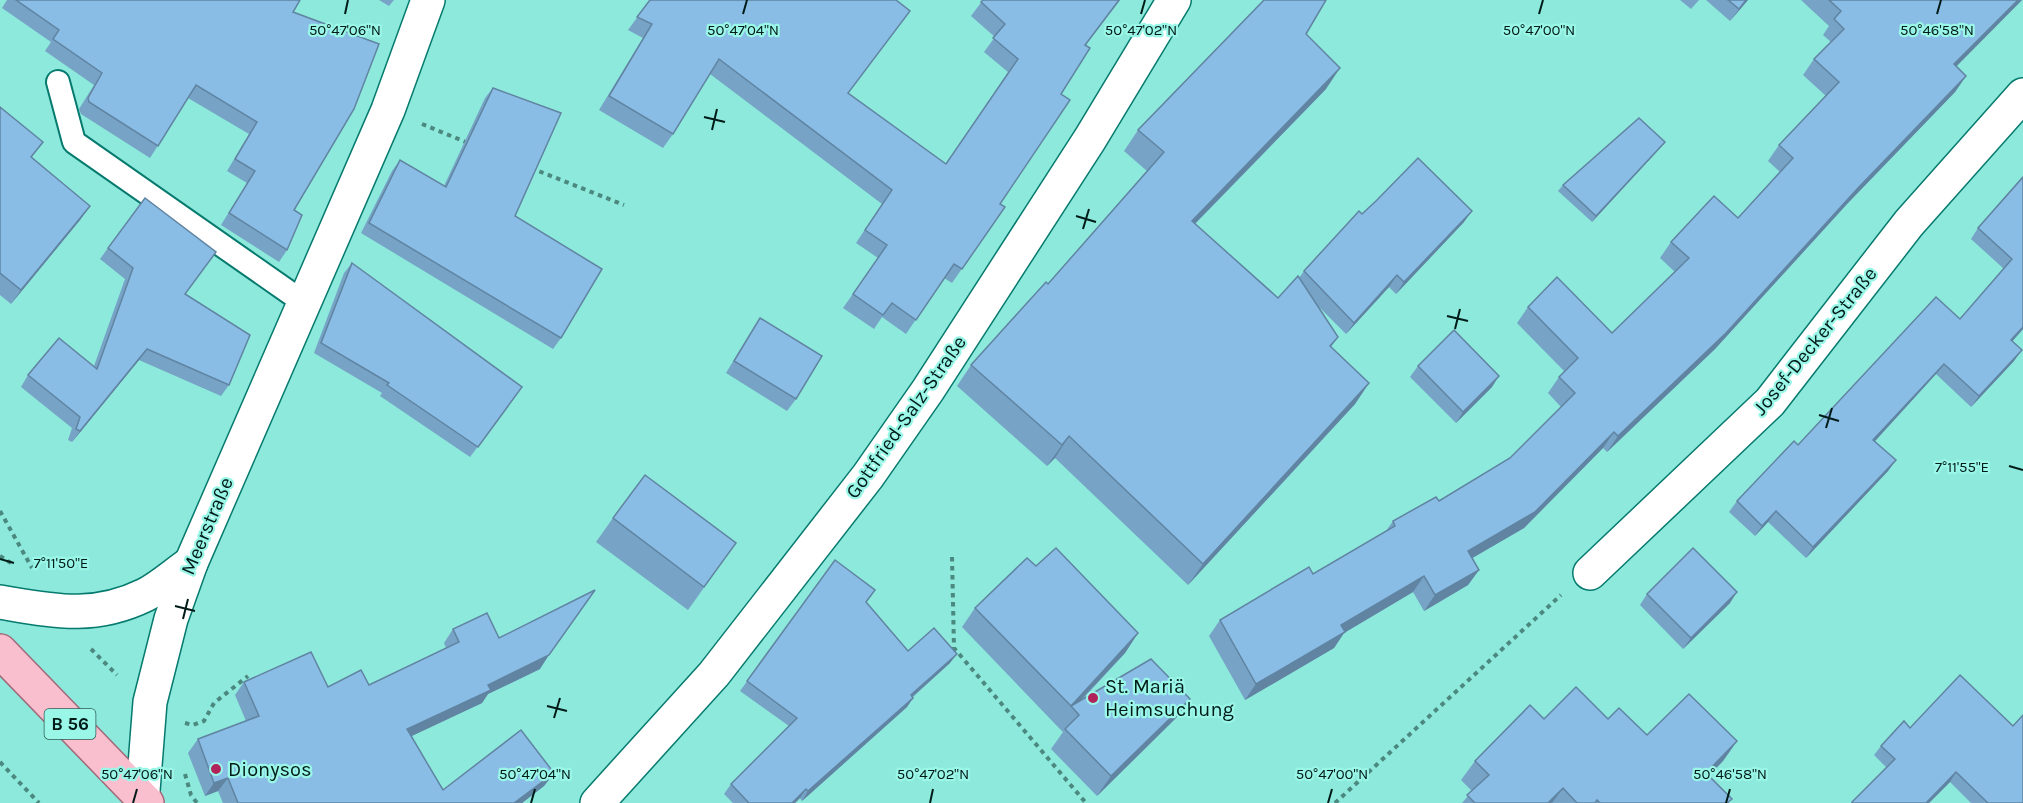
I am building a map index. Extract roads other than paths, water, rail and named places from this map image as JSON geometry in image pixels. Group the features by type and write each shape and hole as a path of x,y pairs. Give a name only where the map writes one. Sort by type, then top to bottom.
{"main road":[{"name":"B 56","path":"0,651 143,801"}],"street":[{"name":"Meerstraße","path":"143,801 150,702 171,619 190,562 388,110 428,0"},
{"name":"Gottfried-Salz-Straße","path":"597,803 714,674 868,476 928,390 1090,139 1174,0"},
{"name":"Josef-Decker-Straße","path":"1590,573 1770,402 1909,223 2023,95"},
{"path":"0,603 69,613 108,610 147,594 190,562"}],"lane":[{"path":"58,82 74,142 303,302"}],"place":[{"name":"St. Mariä Heimsuchung","path":"1093,698"},
{"name":"Dionysos","path":"216,769"}]}
